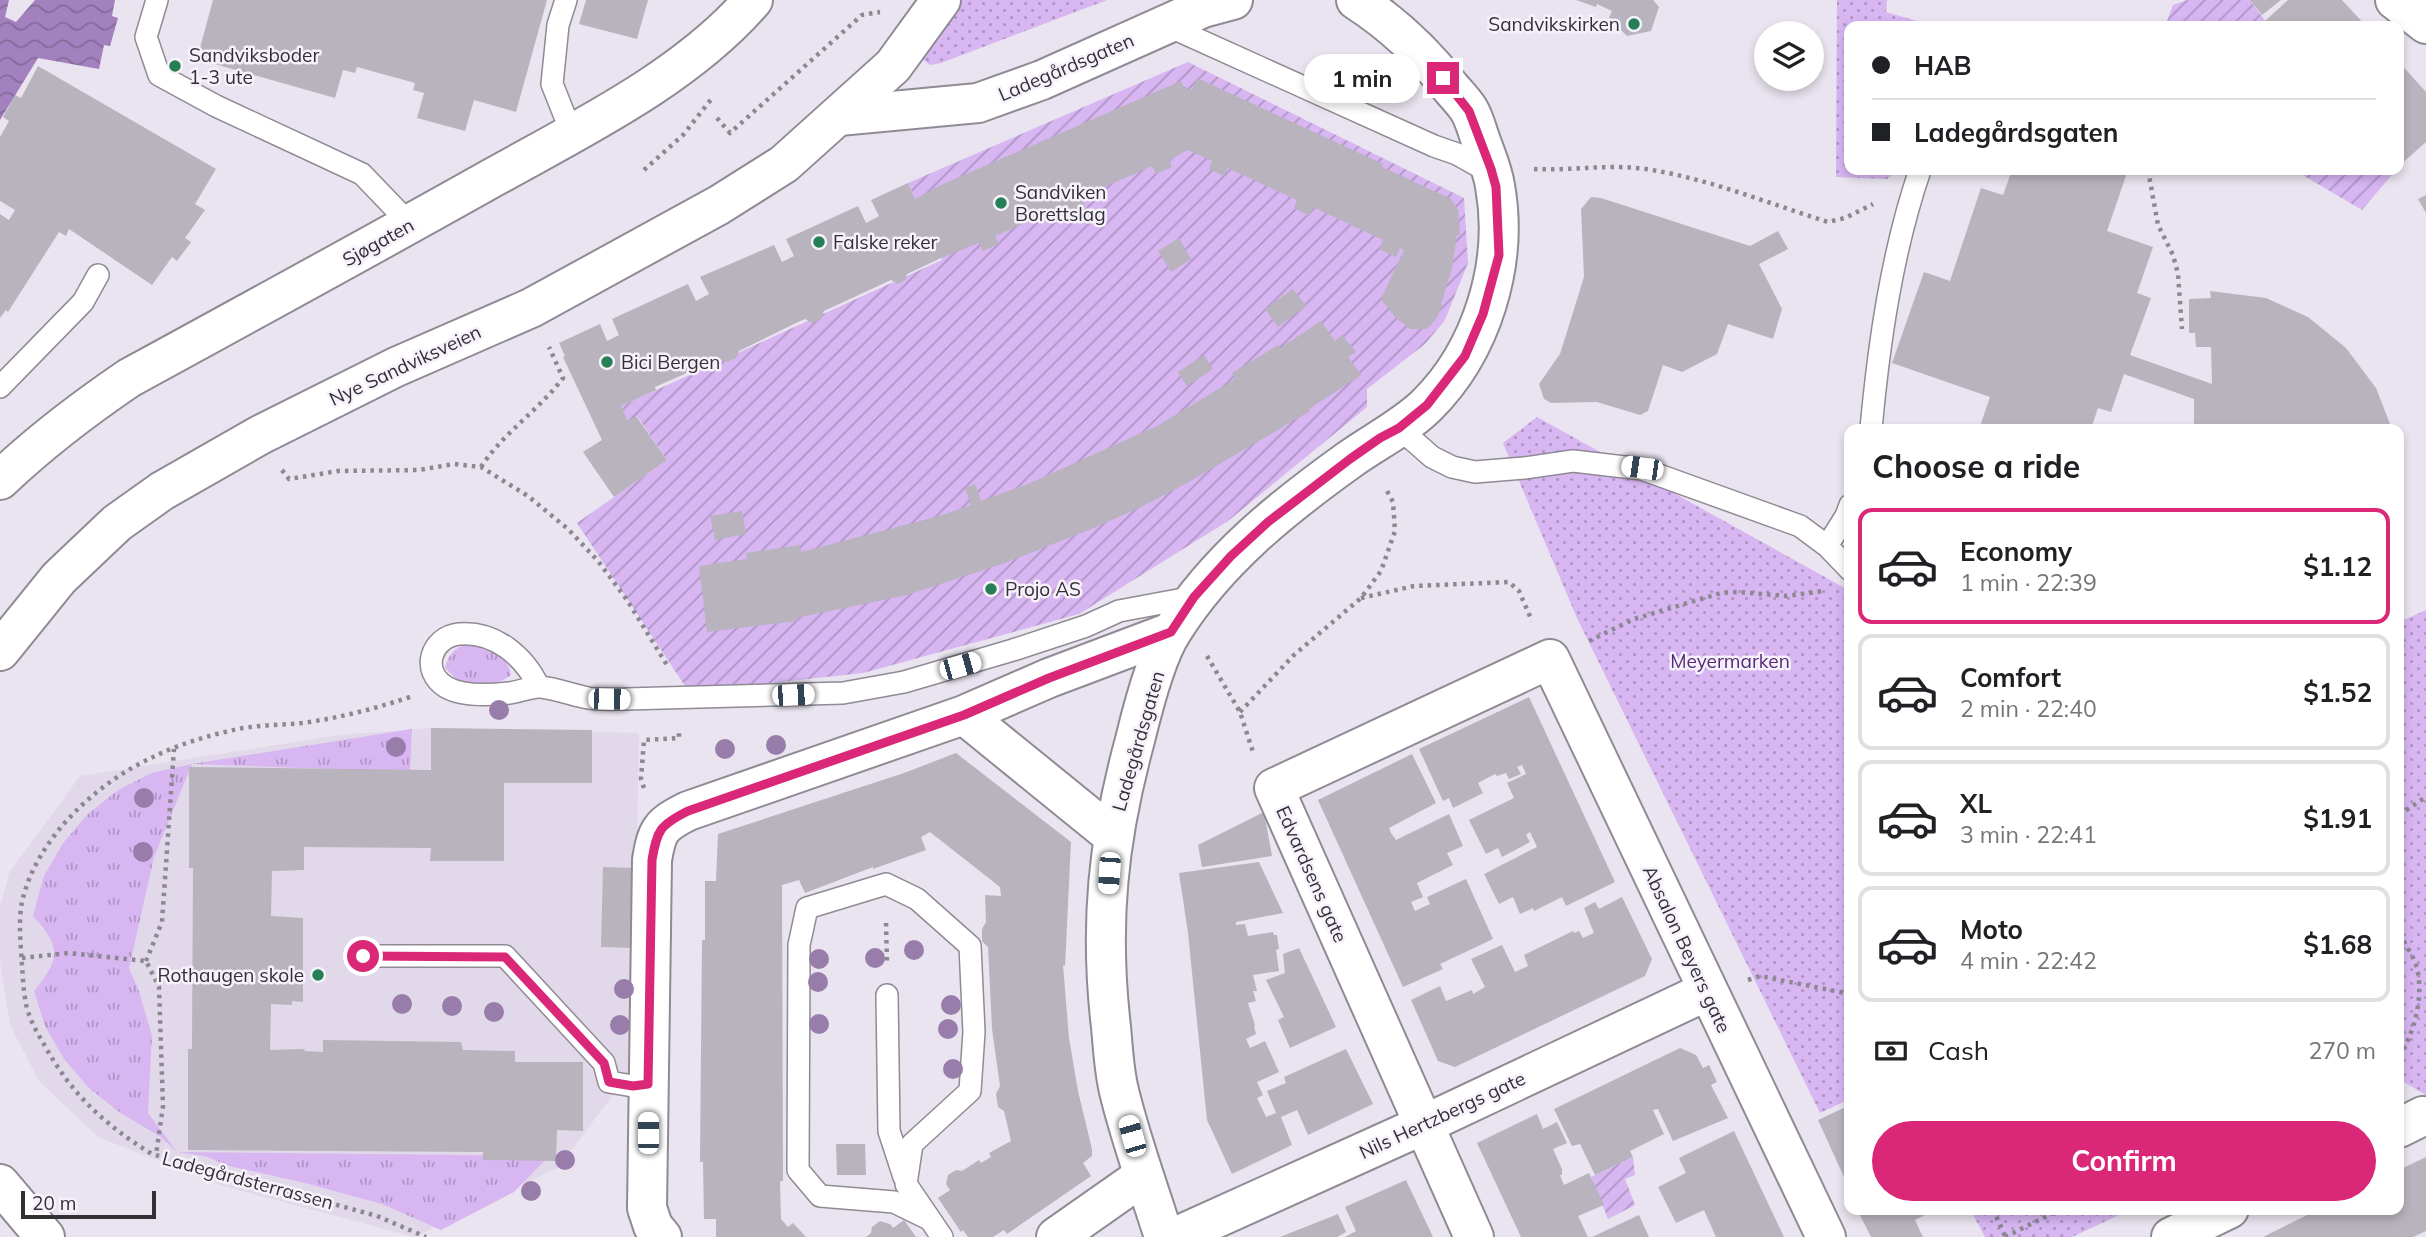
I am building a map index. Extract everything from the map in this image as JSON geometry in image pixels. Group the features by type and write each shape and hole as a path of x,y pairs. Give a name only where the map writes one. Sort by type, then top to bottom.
{"street":[{"name":"Sjøgaten","path":"0,480 78,412 129,378 572,134 693,58 738,18 753,0"},
{"name":"Nye Sandviksveien","path":"0,651 59,578 117,523 162,491 260,435 396,367 531,308 719,205 785,164 893,66 941,0"},
{"name":"Ladegårdsgaten","path":"839,117 978,103 1042,80 1203,8 1233,0"},
{"name":"Ladegårdsgaten","path":"1164,1237 1143,1176 1119,1090 1105,977 1105,921 1110,848 1119,799 1139,723 1171,632 1194,597 1231,556 1268,522 1350,459 1399,428 1427,405 1465,356 1483,314 1499,255 1496,187 1469,111 1430,61 1381,16 1356,0"},
{"path":"2395,0 2426,24"},
{"path":"662,1237 653,1226 647,1208 652,860 657,833 668,820 688,811 964,715 1049,678 1171,632"},
{"name":"Absalon Beyers gate","path":"1550,659 1826,1237"},
{"name":"Edvardsens gate","path":"1474,1237 1275,788 1550,659"},
{"path":"964,715 1114,836"},
{"name":"Nils Hertzbergs gate","path":"1175,1237 1423,1125 1707,991"},
{"path":"1056,1237 1143,1176"},
{"path":"0,1184 45,1237"},
{"path":"2172,1237 2217,1215"}],"lane":[{"path":"157,0 146,37 159,75 216,106 362,173 410,224"},
{"path":"566,0 558,25 552,84 572,134"},
{"path":"1166,25 1491,169"},
{"path":"1871,424 1877,361 1902,235 1918,175"},
{"path":"0,387 83,302 98,275"},
{"path":"1399,428 1432,457 1452,467 1475,472 1573,461 1642,468 1800,526 1827,546 1844,564"},
{"path":"1827,546 1844,519"},
{"path":"539,687 532,672 509,648 475,634 457,634 441,639 432,651 430,666 437,679 446,687 463,693 509,693 539,687 592,699 843,694 904,682 1062,634 1119,611 1194,597"},
{"path":"906,1184 912,1144 970,1091 974,1031 970,946 917,899 886,884 807,908 799,945 798,1170 820,1196 894,1202 929,1219"},
{"path":"363,956 505,957 604,1063 609,1082 633,1086 648,1084"},
{"path":"887,995 890,1131 906,1184 942,1237"}],"path":[{"path":"717,118 730,133 863,15 880,12"},
{"path":"644,170 683,135"},
{"path":"1491,169 1616,167 1651,170 1700,182 1828,222 1845,218 1877,202 1914,175"},
{"path":"2149,175 2158,225 2173,256 2178,274 2182,329"},
{"path":"481,467 490,454 549,397 563,378 547,343"},
{"path":"275,463 289,480 338,471 419,470 454,464 481,467 528,496 569,529 598,561 648,634"},
{"path":"1171,632 1209,657 1240,712 1294,655 1362,598 1381,571 1395,531 1393,502"},
{"path":"1362,598 1414,586 1509,582 1519,591"},
{"path":"1550,659 1634,619 1721,593 1787,596 1828,590"},
{"name":"Ladegårdsterrassen","path":"426,1237 377,1216 156,1155 105,1122 77,1095 33,1024 25,999 22,904 31,875 50,842 73,814 126,771 154,756 240,729 364,712 411,696 437,679"},
{"path":"657,833 641,779 644,740 679,738 678,698"},
{"path":"156,1155 163,1106 159,986 146,961 162,922 174,749"},
{"path":"2404,812 2426,797"},
{"path":"886,912 887,954"},
{"path":"2404,943 2417,967 2420,995 2414,1024 2404,1047"},
{"path":"22,958 68,953 146,961"},
{"path":"1707,991 1760,976 1844,993"},
{"path":"1996,1215 2006,1237 2050,1215"}],"shaded area":[{"name":"Rothaugen skole","path":"431,728 639,733 633,1068 559,1167 415,1237 223,1186 98,1137 39,1081 10,1025 0,961 0,908 9,873 80,776 340,735"}],"green space":[{"path":"948,0 1107,0 930,65 921,58"},
{"path":"1837,0 1887,0 1886,12 1917,21 1844,21 1844,175 1892,175 1887,179 1836,177"},
{"path":"2187,0 2250,0 2265,21 2167,21 2173,5"},
{"path":"1188,62 1464,198 1468,263 1445,320 1425,344 1367,389 1367,407 1228,521 1079,614 863,673 689,692 577,523 667,460 637,416 628,421 621,406 942,260 908,183"},
{"path":"2302,175 2392,175 2362,210"},
{"name":"Meyermarken","path":"1537,417 1844,588 1844,1102 1820,1113 1577,618 1503,443"},
{"path":"2426,610 2426,1095 2404,1082 2404,620"},
{"path":"471,642 502,657 511,675 499,682 485,685 471,685 456,679 445,668 449,658 454,651"},
{"path":"412,729 410,772 192,764"},
{"path":"192,764 154,857 129,968 139,991 152,1036 148,1113 177,1152 161,1137 119,1112 89,1088 64,1059 45,1026 34,991 49,970 54,953 49,936 33,916 44,876 63,843 88,814 118,790 152,773"},
{"path":"177,1152 549,1156 514,1192 441,1230 382,1204 229,1166 205,1156"},
{"path":"1633,1157 1635,1175 1625,1179 1635,1205 1608,1219 1591,1177"},
{"path":"1973,1215 2119,1215 2072,1237 1985,1237"}],"water":[{"path":"0,0 9,0 5,17 16,22 35,0 115,0 112,16 118,18 110,46 104,45 99,69 38,58 0,120"}],"building":[{"path":"213,0 547,0 516,112 474,100 465,131 417,118 424,93 413,90 415,83 357,67 355,73 343,70 335,98 197,59"},
{"path":"586,0 648,0 637,39 579,24"},
{"name":"Sandvikskirken","path":"1576,0 1653,0 1659,7 1651,31 1627,36 1609,18 1612,11 1597,4 1596,7"},
{"path":"2250,0 2281,0 2262,15"},
{"path":"2288,0 2342,0 2361,21 2265,21"},
{"path":"38,66 216,169 195,204 205,210 185,238 191,242 177,261 172,257 152,285 69,229 66,236 59,232 8,312 6,310 0,318 0,214 9,220 15,210 0,201 0,137 9,121 3,117 15,95 21,98"},
{"path":"2404,68 2426,92 2426,142 2404,162"},
{"path":"1197,78 1383,164 1382,167 1451,199 1458,210 1460,235 1457,235 1452,268 1441,304 1443,305 1435,321 1426,329 1410,329 1395,317 1381,299 1404,250 1400,248 1396,257 1379,249 1383,240 1313,207 1310,216 1294,208 1297,200 1228,168 1224,176 1209,169 1212,161 1188,150 1169,160 1172,167 1156,174 1152,166 1082,197 1085,206 1069,213 1065,205 995,236 999,244 983,251 979,243 941,258 907,274 905,280 898,284 891,280 824,311 821,319 812,323 805,319 798,322 739,351 736,358 727,362 719,359 655,387 656,390 621,406 628,421 636,416 667,460 614,497 583,452 602,440 559,343 600,324 607,341 619,335 612,319 688,284 696,301 709,294 700,277 774,245 782,262 794,256 786,239 858,206 866,223 879,216 871,200 908,183 915,199 943,184 1181,81 1183,86 1192,90"},
{"path":"2010,175 2126,175 2107,231 2153,247 2137,293 2151,298 2130,355 2212,384 2211,347 2196,347 2195,333 2189,333 2189,299 2211,298 2210,291 2266,298 2308,317 2346,348 2376,388 2390,424 2194,424 2194,399 2124,374 2111,412 2098,408 2093,424 1981,424 1990,397 1892,363 1924,272 1950,281 1981,188 2003,195"},
{"path":"2426,195 2426,213 2418,199"},
{"path":"1591,197 1750,246 1778,231 1788,249 1759,264 1782,309 1773,339 1728,324 1717,354 1682,372 1663,365 1648,411 1640,415 1597,402 1551,403 1544,399 1539,384 1560,354 1584,277 1581,209"},
{"path":"1179,238 1191,259 1171,272 1158,251"},
{"path":"1293,289 1306,306 1278,327 1265,309"},
{"path":"1321,321 1335,341 1342,335 1356,352 1348,357 1361,375 1309,409 1310,411 1143,506 1005,563 907,595 796,618 797,621 707,632 699,566 747,559 746,553 800,545 801,552 943,515 971,505 965,488 975,484 981,501 1028,484 1157,426 1235,379 1232,373 1278,345 1280,348"},
{"path":"1204,355 1213,369 1187,386 1178,372"},
{"path":"742,511 746,534 715,540 710,516"},
{"path":"1529,697 1615,882 1566,906 1562,897 1534,911 1533,908 1520,914 1513,897 1499,904 1484,874 1537,847 1530,832 1526,835 1530,842 1502,857 1498,848 1486,854 1469,820 1514,798 1507,783 1526,774 1522,765 1517,767 1521,774 1509,779 1506,773 1497,776 1495,774 1478,783 1483,793 1453,808 1449,798 1443,801 1419,749"},
{"path":"431,728 592,730 592,783 504,783 504,861 430,861 431,848 304,847 304,870 272,871 271,916 303,918 303,1002 292,1001 292,1005 271,1004 270,1050 305,1049 304,1051 323,1052 323,1040 461,1042 463,1050 515,1051 515,1062 583,1062 583,1131 557,1130 556,1161 483,1160 483,1152 188,1150 188,1049 192,1049 193,868 189,868 189,767 431,770"},
{"path":"956,753 1071,842 1065,966 1063,965 1069,1038 1092,1149 1092,1156 1083,1163 1091,1176 1007,1234 1004,1230 993,1237 968,1237 963,1230 961,1232 938,1198 950,1190 946,1184 948,1175 956,1170 962,1171 979,1160 981,1163 991,1157 989,1153 1011,1141 1004,1111 998,1107 996,1094 1000,1086 992,1029 988,947 982,941 982,929 986,922 985,895 1001,896 1000,887 930,832 921,837 926,850 873,869 805,893 799,880 782,885 781,1219 788,1227 793,1223 806,1237 716,1237 716,1219 704,1219 703,1162 700,1162 705,881 716,881 718,834 904,773"},
{"path":"1412,754 1436,803 1389,828 1391,833 1396,840 1449,814 1463,846 1447,853 1453,865 1417,883 1423,897 1411,902 1415,911 1430,904 1427,897 1466,879 1493,939 1440,964 1443,969 1403,987 1318,800"},
{"path":"1264,812 1272,856 1202,867 1198,845"},
{"path":"1259,862 1283,913 1236,922 1236,925 1245,924 1248,936 1273,932 1277,935 1279,949 1276,950 1279,971 1253,975 1257,991 1253,991 1256,1001 1248,1003 1256,1034 1246,1039 1250,1048 1265,1041 1279,1072 1257,1082 1263,1095 1257,1098 1266,1117 1276,1113 1267,1091 1286,1083 1284,1077 1346,1049 1373,1104 1308,1135 1297,1110 1281,1117 1292,1145 1232,1174 1207,1120 1188,933 1179,873"},
{"path":"603,867 636,868 633,948 601,947"},
{"path":"1622,897 1652,959 1645,976 1455,1067 1438,1061 1411,1000 1440,986 1446,1001 1472,990 1473,994 1485,987 1471,959 1502,945 1515,972 1528,966 1524,955 1573,931 1579,931 1583,938 1594,933 1584,908 1595,902 1599,909"},
{"path":"1299,948 1336,1027 1290,1048 1278,1020 1284,1017 1266,980 1285,973 1283,954"},
{"path":"1680,1048 1696,1055 1703,1068 1709,1065 1717,1082 1711,1085 1728,1118 1673,1141 1658,1109 1653,1110 1664,1134 1630,1151 1633,1157 1595,1175 1580,1144 1572,1146 1554,1109"},
{"path":"1844,1108 1844,1177 1818,1120"},
{"path":"1537,1114 1543,1129 1557,1122 1567,1143 1553,1149 1562,1169 1560,1175 1564,1185 1589,1173 1604,1205 1578,1216 1588,1237 1521,1237 1477,1143"},
{"path":"1734,1131 1784,1237 1716,1237 1704,1210 1676,1223 1658,1187 1686,1173 1679,1158"},
{"path":"836,1144 865,1144 866,1175 837,1175"},
{"path":"2426,1157 2426,1231 2413,1237 2263,1237 2307,1215 2404,1215 2404,1168"},
{"path":"1406,1180 1433,1237 1345,1237 1356,1231 1345,1207"},
{"path":"1338,1214 1346,1232 1337,1237 1280,1237"},
{"path":"1639,1215 1649,1237 1592,1237"},
{"path":"1860,1215 1925,1215 1915,1220 1923,1237 1871,1237"},
{"path":"904,1220 916,1237 866,1237 880,1221 893,1228"}],"place":[{"name":"Sandvikskirken","path":"1634,24"},
{"name":"Sandviksboder 1-3 ute","path":"175,66"},
{"name":"Sandviken Borettslag","path":"1001,203"},
{"name":"Falske reker","path":"819,242"},
{"name":"Bici Bergen","path":"607,362"},
{"name":"Projo AS","path":"991,589"},
{"name":"Rothaugen skole","path":"318,975"}],"route":[{"path":"363,956 505,957 604,1063 609,1082 633,1086 648,1084 652,860 657,833 668,820 964,715 1049,678 1171,632 1194,597 1231,556 1268,522 1317,483 1380,438 1399,428 1427,405 1465,356 1483,314 1499,255 1496,187 1491,169 1469,111 1443,78"}]}
